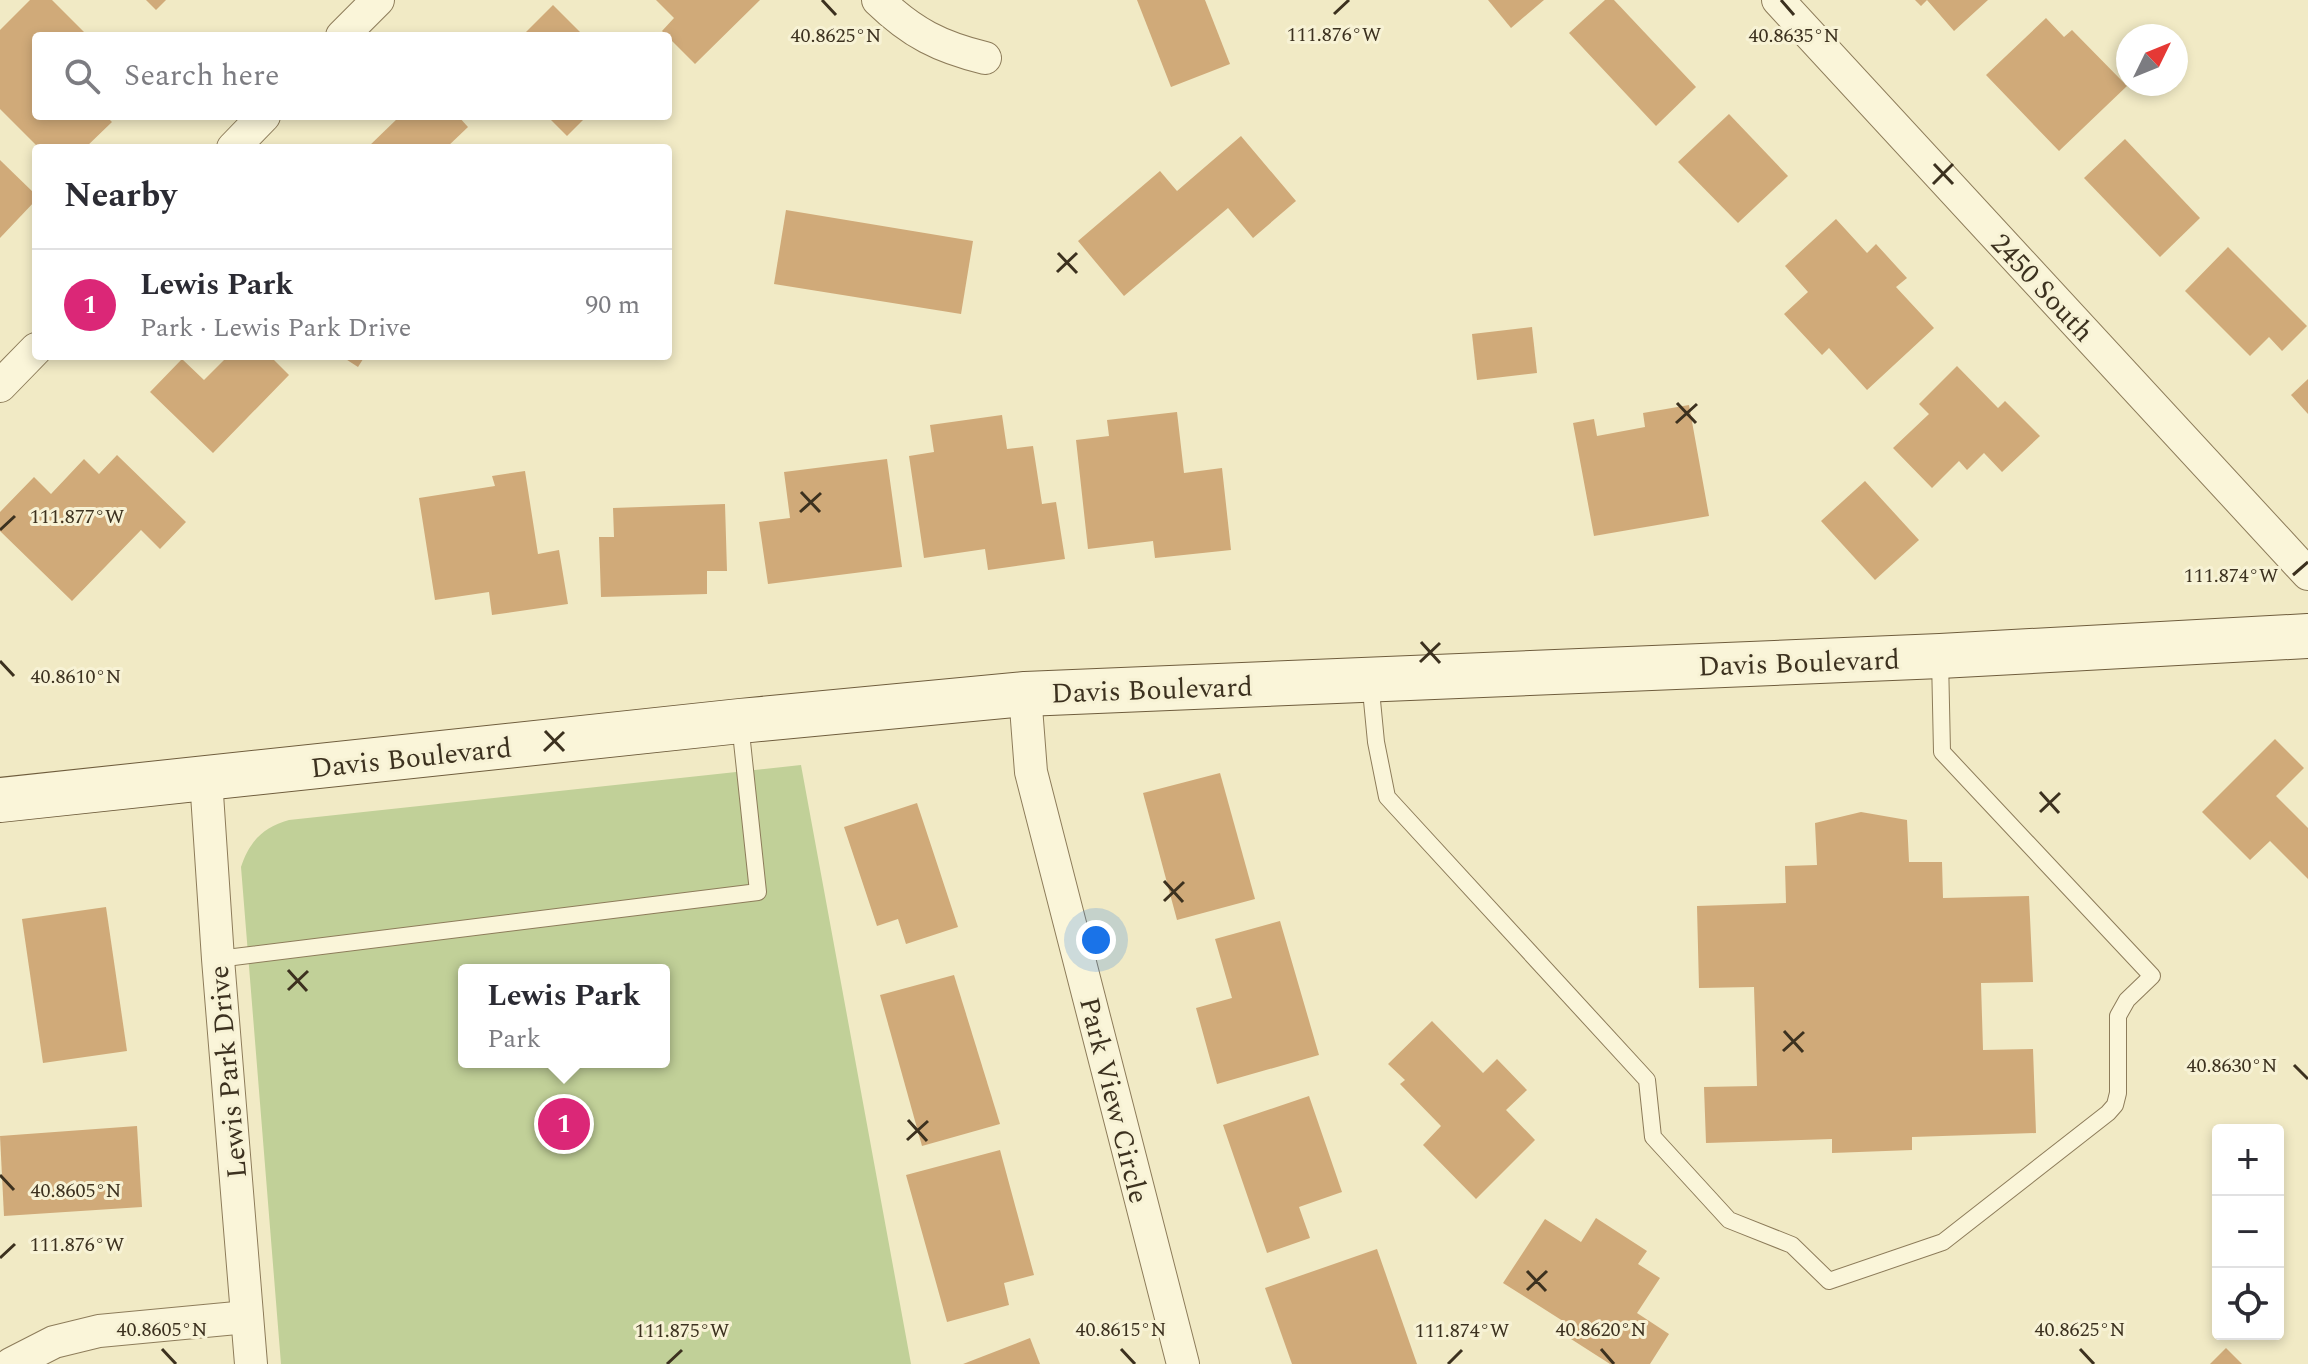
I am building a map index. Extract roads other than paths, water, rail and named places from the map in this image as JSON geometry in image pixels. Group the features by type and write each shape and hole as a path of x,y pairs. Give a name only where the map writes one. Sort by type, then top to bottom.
{"street":[{"path":"346,32 378,0"},
{"path":"878,0 920,35 952,50 985,58"},
{"name":"2450 South","path":"1778,0 2308,574"},
{"path":"237,144 260,120"},
{"path":"0,386 32,353"},
{"name":"Davis Boulevard","path":"0,800 740,721 1025,694 1940,656 2308,636"},
{"name":"Park View Circle","path":"1025,694 1031,772 1183,1364"},
{"name":"Lewis Park Drive","path":"206,779 251,1364"},
{"path":"11,1364 54,1342 99,1331 247,1317"}],"lane":[{"path":"1370,680 1376,742 1387,797 1647,1080 1653,1137 1729,1220 1792,1245 1829,1281 1943,1242 2108,1113 2115,1105 2118,1093 2118,1016 2127,1000 2152,976 1942,752 1940,656"},
{"path":"218,959 758,892 740,721"}],"place":[{"name":"Lewis Park","path":"564,1124"}]}
